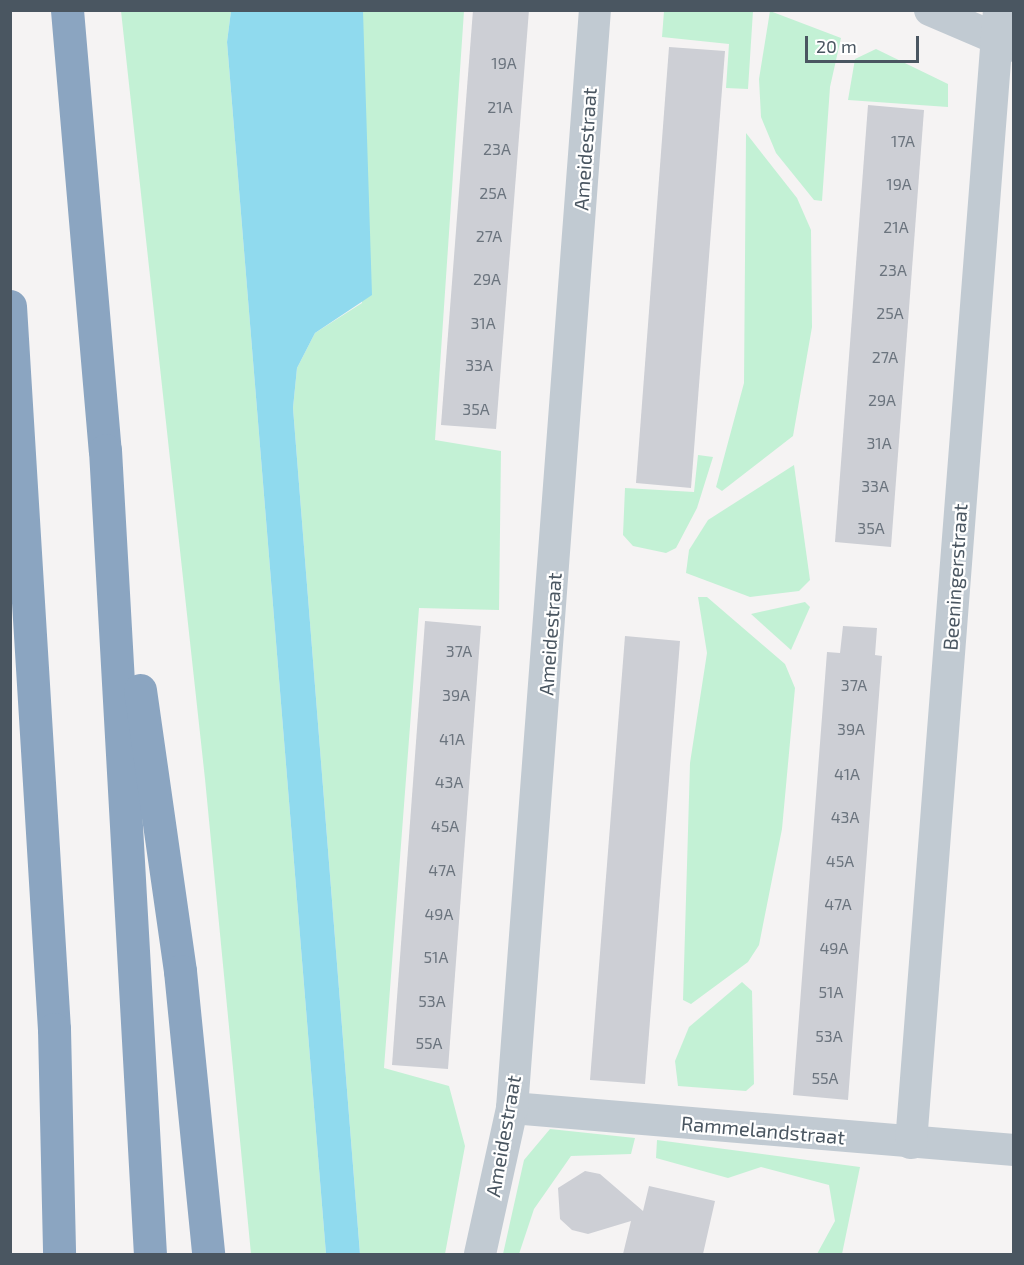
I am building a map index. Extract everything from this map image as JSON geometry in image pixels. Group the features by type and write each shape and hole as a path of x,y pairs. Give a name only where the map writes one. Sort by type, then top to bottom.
{"highway":[{"path":"67,10 105,450 150,1254"},
{"path":"10,306 54,1029 59,1254"},
{"path":"105,450 180,972 208,1254"}],"street":[{"name":"Ameidestraat","path":"480,1254 512,1108 595,10"},
{"path":"930,10 1003,32"},
{"name":"Beeningerstraat","path":"911,1143 1003,32"},
{"name":"Rammelandstraat","path":"512,1108 1014,1150"}],"green space":[{"path":"121,11 231,11 227,42 326,1254 251,1254 205,779"},
{"path":"363,11 464,11 435,440 501,451 499,610 419,608 384,1068 449,1086 465,1146 445,1254 360,1254 293,408 297,368 315,333 362,303"},
{"path":"664,11 753,11 748,89 726,88 729,44 662,37"},
{"path":"770,11 841,38 830,87 822,201 814,200 776,153 761,117 759,79"},
{"path":"876,49 948,84 948,107 848,100 855,59"},
{"path":"746,133 797,198 811,230 812,327 793,436 722,491 716,487 744,383"},
{"path":"698,455 713,457 697,508 676,548 666,553 633,546 623,535 625,488 694,492"},
{"path":"794,465 810,580 799,591 750,597 686,573 689,550 708,520"},
{"path":"698,597 707,597 785,664 795,688 782,829 759,945 748,962 691,1004 683,1000 690,763 707,653"},
{"path":"805,602 810,607 791,650 751,614"},
{"path":"742,982 752,991 754,1084 746,1091 678,1086 675,1061 689,1027"},
{"path":"550,1129 635,1138 631,1154 571,1156 534,1209 519,1254 503,1254 524,1160"},
{"path":"657,1140 860,1167 842,1254 817,1254 835,1221 829,1185 761,1167 728,1178 656,1158"}],"water":[{"path":"231,11 363,11 372,295 315,333 297,368 293,408 360,1254 326,1254 227,42"}],"building":[{"path":"473,10 529,10 496,429 441,425"},
{"path":"669,47 725,51 691,488 636,483"},
{"path":"868,105 924,110 891,547 835,542"},
{"path":"425,621 481,626 448,1069 392,1065"},
{"path":"843,626 877,628 875,655 882,656 848,1100 793,1095 827,652 840,653"},
{"path":"625,636 680,641 645,1084 590,1080"},
{"path":"585,1171 600,1174 643,1211 649,1186 715,1201 703,1254 623,1254 631,1221 588,1234 572,1230 560,1219 558,1188"}]}
